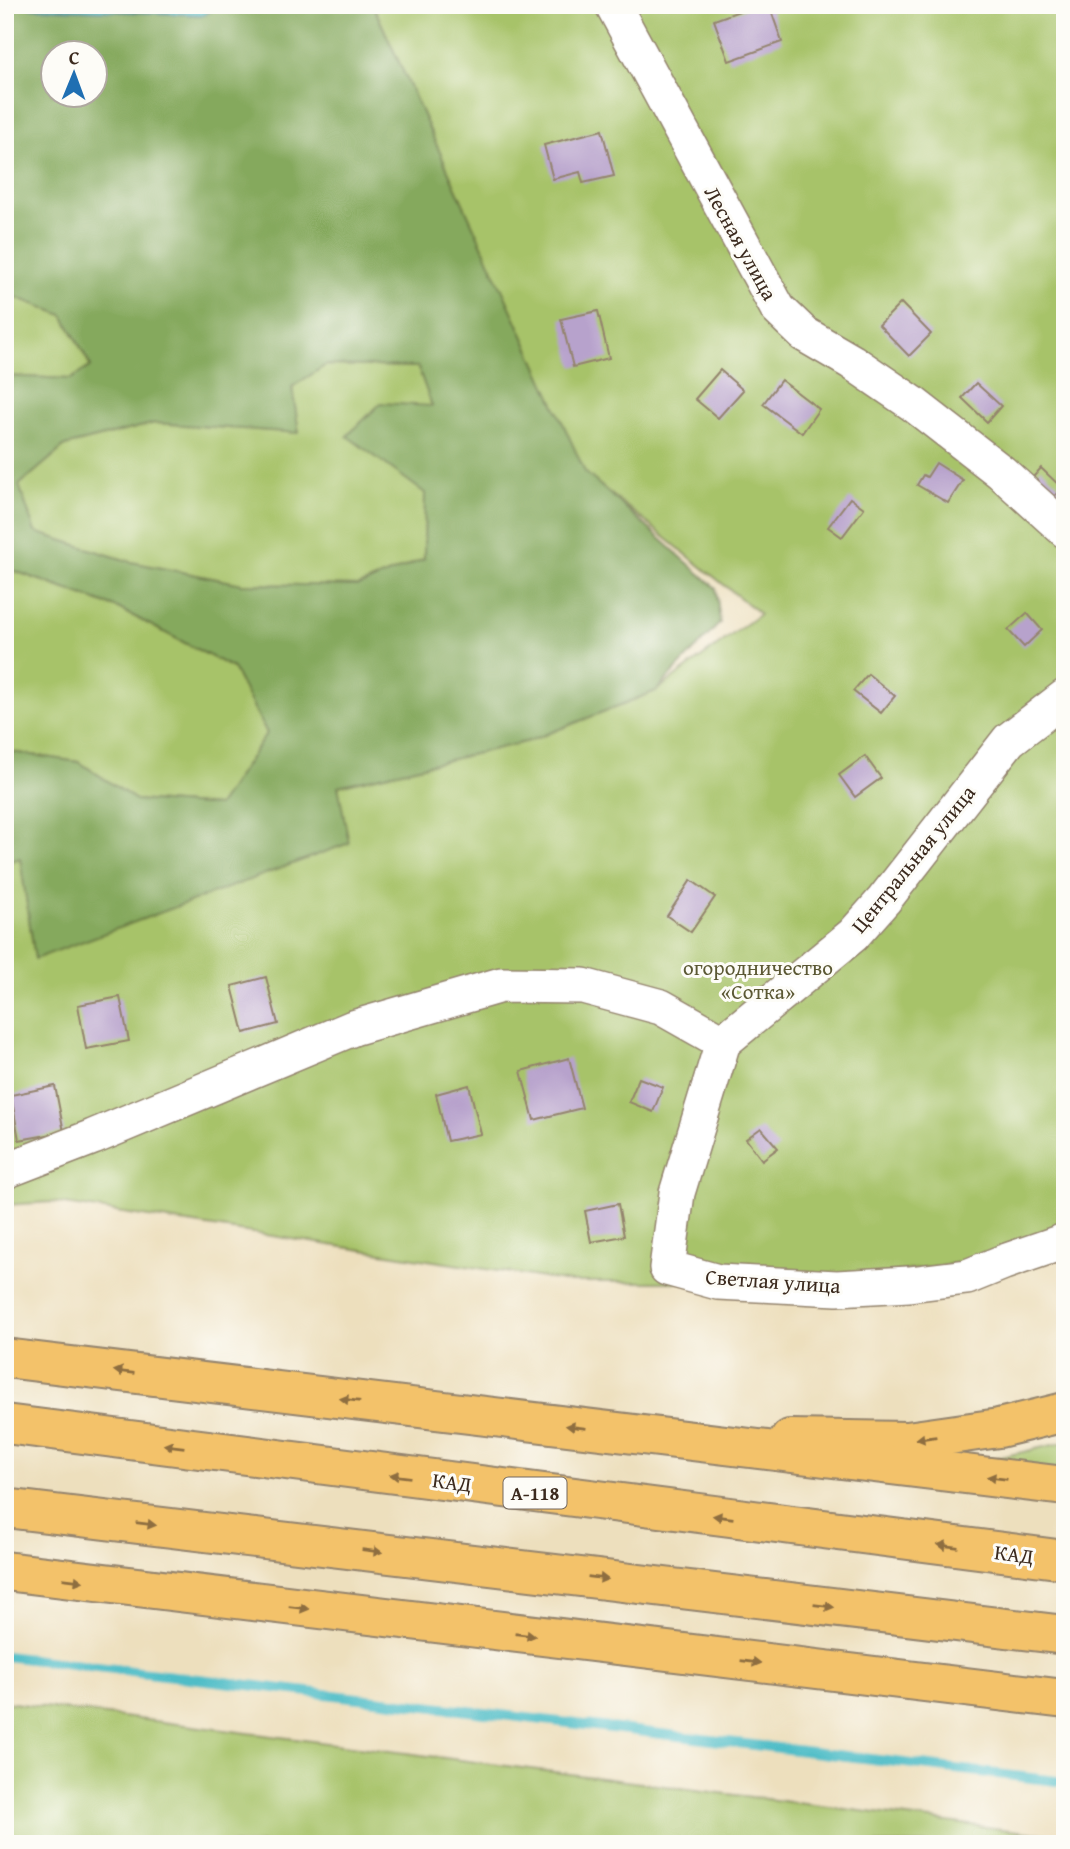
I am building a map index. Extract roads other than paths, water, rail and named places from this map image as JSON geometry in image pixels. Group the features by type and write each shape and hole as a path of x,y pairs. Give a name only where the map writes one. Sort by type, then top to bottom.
{"main road":[{"path":"5,1358 1065,1486"},
{"path":"643,1435 907,1441 999,1428 1065,1412"},
{"name":"КАД","path":"5,1424 1065,1560"},
{"path":"5,1508 1065,1635"},
{"path":"5,1571 1065,1699"}],"street":[{"name":"Лесная улица","path":"613,5 778,309 804,334 852,362 922,411 1001,472 1065,530"},
{"name":"Центральная улица","path":"723,1042 853,935 884,900 1009,740 1065,696"},
{"path":"5,1171 353,1028 501,985 583,986 661,1007 723,1042"},
{"name":"Светлая улица","path":"723,1042 677,1194 667,1268 718,1282 836,1288 909,1284 967,1278 1065,1241"}],"water":[{"path":"27,5 219,5 204,15 30,8"}],"waterway":[{"path":"5,1656 1065,1782"}],"park label":[{"name":"огородничество «Сотка»","path":"758,979"}]}
